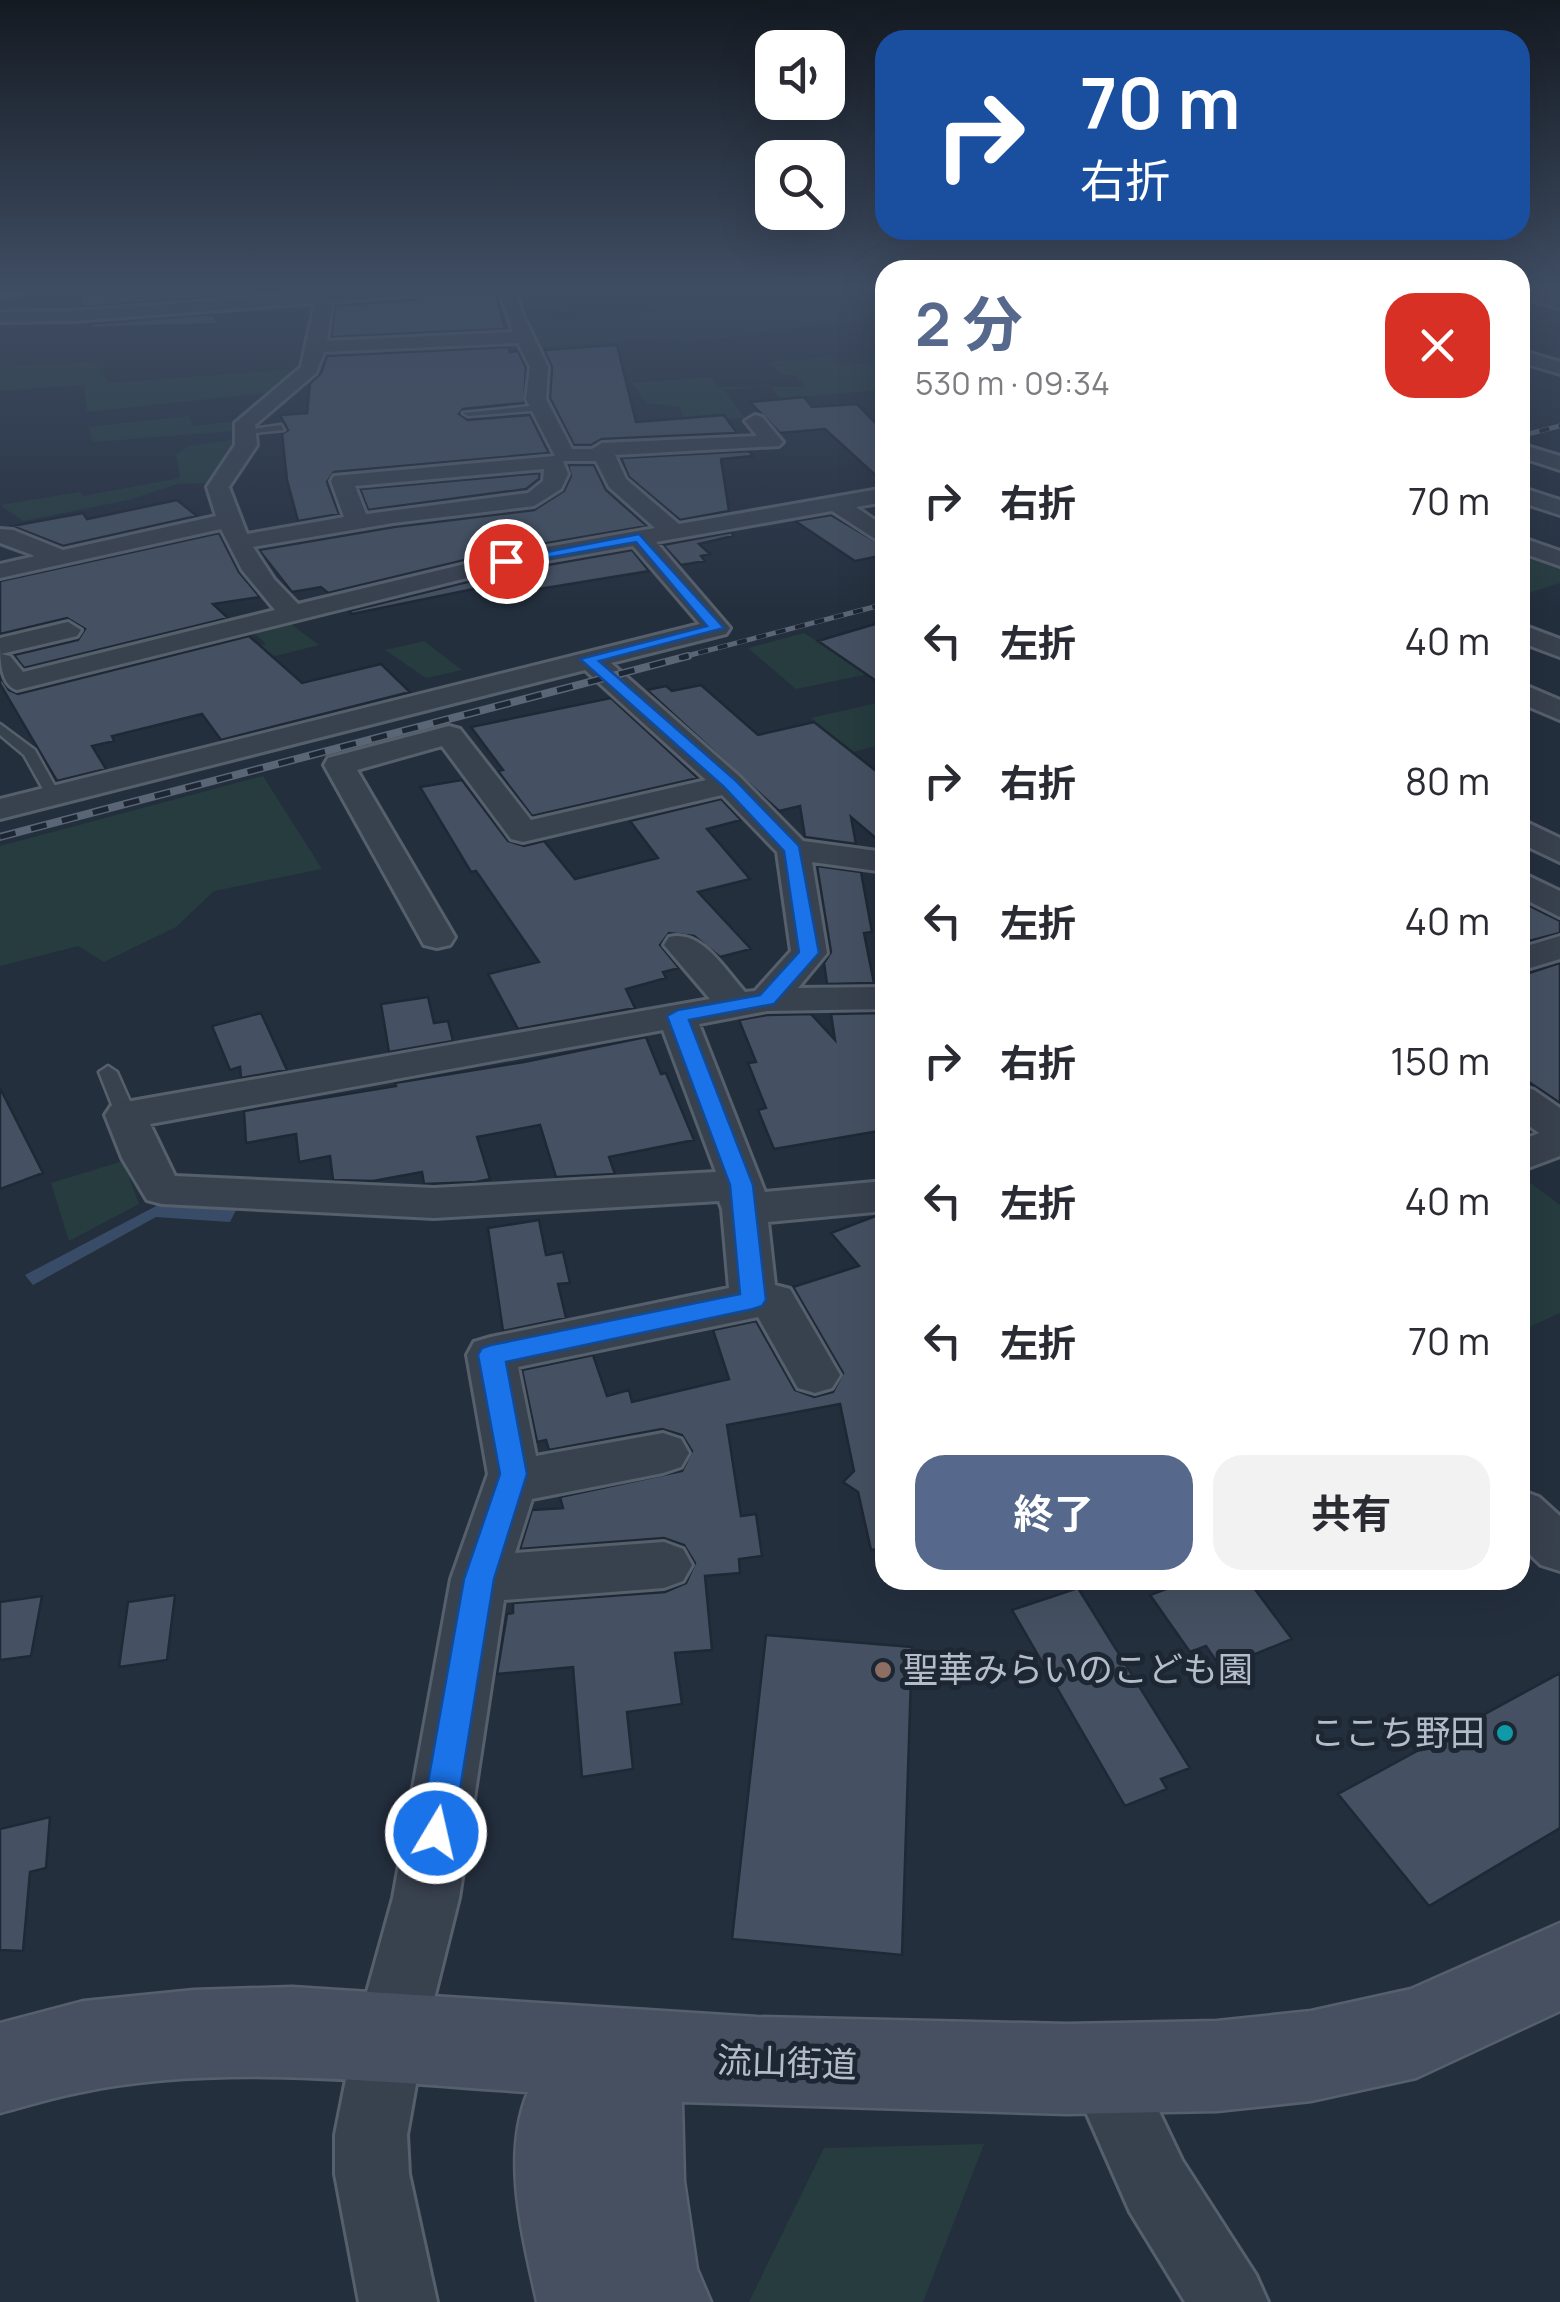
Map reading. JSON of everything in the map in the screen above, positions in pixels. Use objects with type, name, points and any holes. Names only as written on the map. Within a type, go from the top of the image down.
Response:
[{"type":"street","points":[[276,397],[252,414],[243,431],[246,445],[218,487],[232,531],[263,586],[293,612]]},
{"type":"street","points":[[536,397],[566,455],[604,455]]},
{"type":"street","points":[[674,532],[618,482],[602,449],[772,442],[754,421]]},
{"type":"street","points":[[1530,446],[1560,437]]},
{"type":"street","points":[[1530,452],[1560,463]]},
{"type":"street","points":[[0,662],[17,682],[293,612],[430,570],[533,528],[557,474],[554,462],[342,481],[357,522]]},
{"type":"street","points":[[0,571],[60,557],[232,531],[357,522],[533,528],[639,538],[875,497]]},
{"type":"street","points":[[1530,498],[1560,508]]},
{"type":"street","points":[[837,504],[875,532]]},
{"type":"street","points":[[0,536],[60,557]]},
{"type":"street","points":[[0,809],[717,628],[639,538]]},
{"type":"street","points":[[1530,548],[1560,559]]},
{"type":"street","points":[[0,646],[68,630]]},
{"type":"street","points":[[1530,636],[1560,649]]},
{"type":"street","points":[[588,659],[730,784],[793,850],[809,953],[752,1002]]},
{"type":"street","points":[[438,937],[338,764],[449,736],[523,832],[730,784]]},
{"type":"street","points":[[1530,835],[1560,854]]},
{"type":"street","points":[[793,850],[875,861]]},
{"type":"street","points":[[1530,866],[1560,854]]},
{"type":"street","points":[[1530,888],[1560,906]]},
{"type":"street","points":[[682,945],[752,1002]]},
{"type":"street","points":[[1530,957],[1560,947]]},
{"type":"street","points":[[875,998],[752,1002],[126,1115],[143,1158],[162,1190],[434,1203],[741,1193],[772,1208],[875,1197]]},
{"type":"street","points":[[678,1016],[741,1193],[753,1300]]},
{"type":"street","points":[[1530,1106],[1560,1128]]},
{"type":"street","points":[[1530,1154],[1560,1140]]},
{"type":"street","points":[[398,2302],[372,2174],[371,2136],[389,2039],[426,1898],[479,1579],[514,1474],[491,1355],[753,1300],[773,1301],[815,1375]]},
{"type":"street","points":[[511,1482],[663,1453]]},
{"type":"street","points":[[1530,1521],[1560,1548]]},
{"type":"street","points":[[479,1579],[664,1565]]},
{"type":"street","name":"流山街道","points":[[0,2068],[84,2046],[194,2035],[292,2032],[611,2056],[1102,2069],[1217,2066],[1312,2056],[1398,2037],[1433,2025],[1560,1966]]},
{"type":"street","points":[[588,2302],[570,2232],[564,2161],[570,2099],[611,2056],[638,2107],[636,2181],[648,2269],[661,2302]]},
{"type":"street","points":[[1102,2069],[1156,2186],[1228,2302]]},
{"type":"lane","points":[[468,413],[541,408]]},
{"type":"lane","points":[[243,431],[280,428]]},
{"type":"lane","points":[[0,728],[30,753],[53,795]]},
{"type":"lane","points":[[108,1072],[126,1115]]},
{"type":"green space","points":[[85,397],[225,397],[87,412]]},
{"type":"green space","points":[[642,397],[730,397],[745,418],[684,418],[679,407],[646,403]]},
{"type":"green space","points":[[189,416],[193,426],[239,421],[235,431],[93,442],[88,427]]},
{"type":"green space","points":[[237,439],[238,447],[211,483],[178,484],[128,500],[23,521],[0,505],[80,492],[83,496],[180,478],[176,454],[188,446]]},
{"type":"green space","points":[[1530,552],[1560,563],[1560,583],[1530,593]]},
{"type":"green space","points":[[284,619],[319,645],[166,683],[154,672],[266,644],[251,630]]},
{"type":"green space","points":[[804,633],[869,674],[796,689],[748,648]]},
{"type":"green space","points":[[424,641],[462,670],[426,678],[385,650]]},
{"type":"green space","points":[[875,703],[875,746],[853,752],[811,718]]},
{"type":"green space","points":[[263,776],[322,869],[214,891],[176,927],[104,962],[78,946],[0,966],[0,846]]},
{"type":"green space","points":[[123,1161],[139,1204],[69,1241],[51,1183]]},
{"type":"green space","points":[[1530,1182],[1560,1205],[1560,1313],[1530,1326]]},
{"type":"green space","points":[[984,2144],[923,2302],[749,2302],[824,2148]]},
{"type":"water","points":[[160,1204],[236,1210],[230,1222],[156,1217],[33,1285],[25,1275]]},
{"type":"building","points":[[309,397],[524,397],[524,403],[463,409],[459,414],[468,420],[530,415],[549,453],[334,472],[327,482],[339,514],[298,521],[287,480],[282,434],[288,430],[280,415],[307,413]]},
{"type":"building","points":[[630,397],[636,422],[724,415],[737,433],[602,439],[591,445],[574,445],[550,398]]},
{"type":"building","points":[[804,397],[812,407],[857,404],[875,423],[875,475],[825,429],[780,433],[750,402]]},
{"type":"building","points":[[749,451],[753,456],[721,459],[729,511],[680,520],[629,477],[621,458]]},
{"type":"building","points":[[568,465],[594,465],[606,490],[647,526],[506,550],[328,593],[321,587],[292,592],[259,550],[394,527],[534,510],[564,491],[571,476]]},
{"type":"building","points":[[540,473],[539,479],[526,489],[368,510],[360,489]]},
{"type":"building","points":[[177,500],[197,516],[63,546],[12,526],[83,513],[87,519]]},
{"type":"building","points":[[831,515],[875,541],[875,557],[855,561],[795,521]]},
{"type":"building","points":[[732,532],[733,536],[699,544],[710,554],[701,556],[705,561],[681,565],[663,545]]},
{"type":"building","points":[[219,533],[239,572],[260,597],[213,604],[228,618],[24,668],[14,655],[78,640],[85,629],[67,618],[0,634],[0,581]]},
{"type":"building","points":[[632,550],[649,571],[527,591],[518,580],[352,614],[349,611],[508,572]]},
{"type":"building","points":[[875,624],[875,680],[818,641]]},
{"type":"building","points":[[249,636],[302,683],[381,664],[410,692],[221,740],[202,714],[112,736],[114,741],[92,746],[106,769],[57,781],[0,684],[0,676],[9,690],[18,694]]},
{"type":"building","points":[[701,685],[758,735],[814,722],[875,770],[875,837],[851,817],[856,844],[805,837],[800,806],[779,811],[647,690],[666,686],[672,691]]},
{"type":"building","points":[[611,698],[698,778],[532,816],[471,727]]},
{"type":"building","points":[[462,780],[508,841],[524,846],[544,841],[575,879],[658,858],[630,821],[721,799],[741,820],[707,829],[750,879],[698,892],[751,949],[720,957],[694,936],[669,933],[660,945],[679,968],[663,972],[666,978],[626,989],[635,1008],[518,1029],[488,974],[539,962],[476,871],[471,872],[420,787]]},
{"type":"building","points":[[817,866],[861,872],[872,932],[864,933],[874,983],[827,984],[824,963],[831,952]]},
{"type":"building","points":[[1530,906],[1560,921],[1560,933],[1530,941]]},
{"type":"building","points":[[1560,963],[1560,1103],[1530,1083],[1530,973]]},
{"type":"building","points":[[428,997],[434,1023],[448,1021],[453,1041],[389,1052],[381,1004]]},
{"type":"building","points":[[261,1013],[287,1070],[241,1078],[240,1067],[230,1070],[212,1026]]},
{"type":"building","points":[[875,1013],[875,1132],[774,1149],[758,1110],[766,1108],[748,1063],[756,1062],[739,1020],[811,1014],[835,1040],[831,1014]]},
{"type":"building","points":[[646,1037],[694,1140],[609,1157],[615,1174],[556,1177],[540,1125],[477,1137],[490,1179],[476,1182],[424,1184],[422,1172],[373,1181],[333,1180],[330,1156],[299,1162],[296,1134],[246,1143],[244,1111]]},
{"type":"building","points":[[0,1088],[43,1173],[0,1189]]},
{"type":"building","points":[[875,1216],[875,1549],[871,1550],[858,1492],[843,1482],[854,1471],[840,1404],[727,1425],[741,1516],[756,1514],[762,1556],[739,1559],[740,1573],[705,1576],[712,1650],[675,1653],[682,1704],[627,1712],[633,1769],[582,1777],[573,1667],[497,1674],[507,1614],[513,1613],[513,1603],[665,1592],[686,1583],[695,1563],[684,1545],[664,1538],[520,1549],[532,1510],[563,1508],[560,1497],[682,1471],[692,1451],[682,1435],[662,1429],[549,1450],[546,1440],[537,1442],[522,1370],[593,1355],[607,1396],[629,1390],[632,1402],[729,1379],[713,1330],[756,1321],[795,1390],[814,1397],[833,1392],[843,1373],[793,1287],[859,1266],[831,1233]]},
{"type":"building","points":[[539,1220],[546,1255],[563,1252],[570,1283],[558,1284],[566,1318],[503,1331],[488,1228]]},
{"type":"building","points":[[1079,1590],[1190,1768],[1161,1779],[1167,1789],[1125,1806],[1012,1610]]},
{"type":"building","points":[[1163,1590],[1255,1590],[1292,1639],[1221,1668],[1206,1646],[1190,1652],[1150,1595]]},
{"type":"building","points":[[175,1595],[167,1660],[119,1667],[128,1602]]},
{"type":"building","points":[[42,1596],[31,1656],[0,1660],[0,1602]]},
{"type":"building","points":[[766,1635],[912,1647],[902,1955],[732,1939]]},
{"type":"building","name":"ここち野田","points":[[1560,1673],[1560,1828],[1429,1906],[1338,1794]]},
{"type":"building","points":[[50,1817],[46,1868],[30,1872],[23,1951],[0,1950],[0,1829]]},
{"type":"railway","points":[[1530,434],[1560,426]]},
{"type":"railway","points":[[679,658],[875,607]]},
{"type":"railway","points":[[0,837],[688,656]]},
{"type":"place","name":"聖華みらいのこども園","points":[[883,1670]]},
{"type":"place","name":"ここち野田","points":[[1505,1733]]},
{"type":"route","points":[[436,1833],[479,1579],[514,1474],[491,1355],[753,1300],[740,1202],[742,1185],[678,1016],[767,1000],[809,953],[793,850],[730,784],[588,659],[717,628],[639,538],[506,561]]}]
